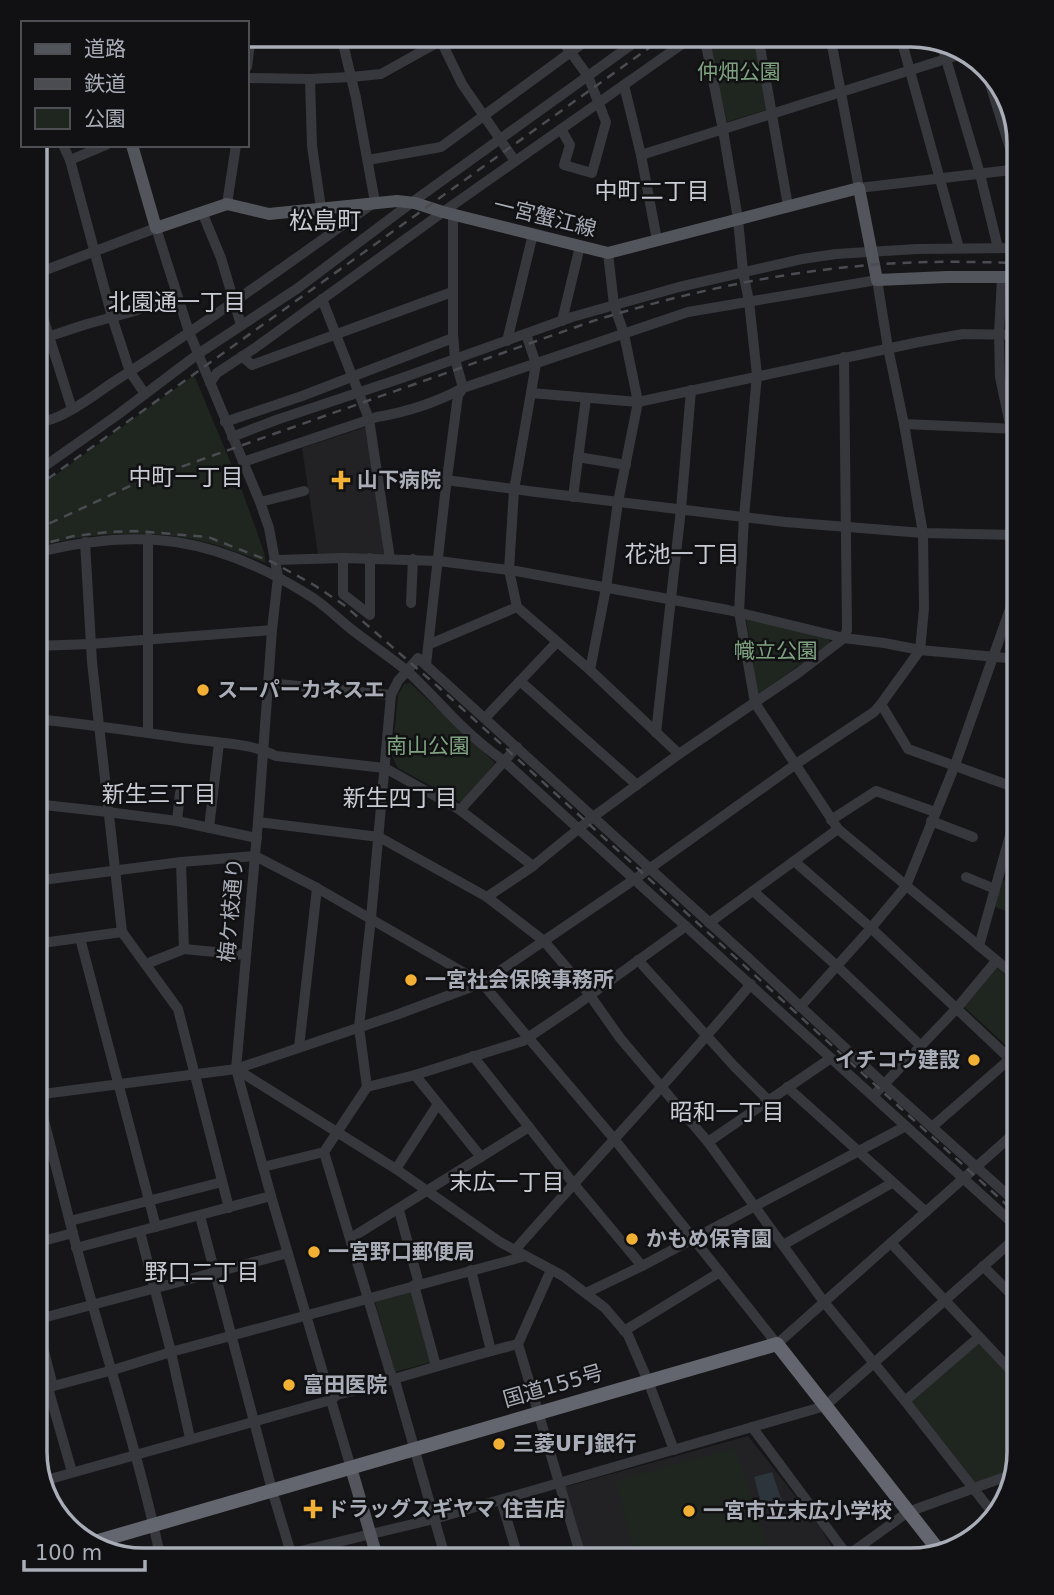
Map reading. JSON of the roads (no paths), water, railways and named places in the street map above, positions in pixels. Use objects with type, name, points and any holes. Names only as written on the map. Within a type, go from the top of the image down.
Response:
[{"type":"highway","name":"国道155号","points":[[104,1539],[776,1343]]},
{"type":"highway","points":[[776,1343],[934,1544]]},
{"type":"main road","points":[[133,147],[156,228],[227,204]]},
{"type":"main road","name":"一宮蟹江線","points":[[227,204],[269,214],[397,201],[608,253],[859,188]]},
{"type":"main road","points":[[859,188],[877,280],[1007,277]]},
{"type":"main road","points":[[351,1468],[374,1548]]},
{"type":"street","points":[[47,420],[58,418],[130,372],[375,202],[344,47]]},
{"type":"street","points":[[248,78],[310,79],[381,74],[430,47]]},
{"type":"street","points":[[444,47],[462,84],[515,161]]},
{"type":"street","points":[[561,129],[570,145],[564,165],[592,173],[606,122],[588,76],[567,47]]},
{"type":"street","points":[[368,160],[441,147],[578,47]]},
{"type":"street","points":[[47,463],[198,354],[298,288],[628,47]]},
{"type":"street","points":[[209,383],[217,373],[448,213],[515,161],[678,47]]},
{"type":"street","points":[[706,47],[738,219],[757,375],[744,517],[739,612],[755,703],[835,825],[1007,970]]},
{"type":"street","points":[[760,47],[788,206]]},
{"type":"street","points":[[833,47],[859,188],[1007,173]]},
{"type":"street","points":[[903,47],[959,248]]},
{"type":"street","points":[[944,54],[980,174],[998,248]]},
{"type":"street","points":[[641,155],[952,57]]},
{"type":"street","points":[[310,79],[312,146],[321,208]]},
{"type":"street","points":[[624,85],[657,240]]},
{"type":"street","points":[[993,94],[1006,135]]},
{"type":"street","points":[[64,147],[70,160],[93,251],[130,372],[145,394]]},
{"type":"street","points":[[70,160],[101,147]]},
{"type":"street","points":[[227,204],[236,147]]},
{"type":"street","points":[[202,212],[221,258],[241,325]]},
{"type":"street","points":[[448,213],[453,338],[455,359],[463,388]]},
{"type":"street","points":[[47,269],[156,228]]},
{"type":"street","name":"梅ケ枝通り","points":[[156,228],[189,332],[260,502],[276,560],[278,577],[236,1069],[351,1468]]},
{"type":"street","points":[[507,341],[533,234]]},
{"type":"street","points":[[562,321],[580,246]]},
{"type":"street","points":[[232,437],[562,321],[679,287],[802,259],[836,254],[1007,248]]},
{"type":"street","points":[[590,670],[638,402],[624,334],[614,305],[608,253]]},
{"type":"street","points":[[1002,277],[1000,377],[1007,401]]},
{"type":"street","points":[[47,1091],[117,1085],[236,1069],[482,983],[873,712],[920,650],[924,610],[923,533],[877,280],[688,312],[463,388],[449,396],[369,419],[243,462]]},
{"type":"street","points":[[242,356],[252,365],[452,292]]},
{"type":"street","points":[[48,337],[135,311],[176,295]]},
{"type":"street","points":[[322,299],[369,419],[390,559]]},
{"type":"street","points":[[47,334],[72,409]]},
{"type":"street","points":[[526,334],[536,364],[514,489],[509,570],[517,607],[590,670],[679,754]]},
{"type":"street","points":[[531,393],[638,402],[963,334],[1007,335]]},
{"type":"street","points":[[225,422],[302,396],[453,338]]},
{"type":"street","points":[[487,897],[533,866],[593,817],[679,754],[692,748],[844,638],[847,630],[844,357]]},
{"type":"street","points":[[426,665],[446,480],[458,395],[463,388]]},
{"type":"street","points":[[656,733],[681,509],[691,390]]},
{"type":"street","points":[[573,496],[586,398]]},
{"type":"street","points":[[904,424],[1007,428]]},
{"type":"street","points":[[578,457],[626,465]]},
{"type":"street","points":[[446,480],[744,517],[923,533],[1007,536]]},
{"type":"street","points":[[260,502],[304,491]]},
{"type":"street","points":[[148,538],[148,733]]},
{"type":"street","points":[[47,550],[108,539],[148,538],[205,547],[223,552],[278,577],[312,597],[406,671],[481,744],[580,829],[1007,1218]]},
{"type":"street","points":[[85,542],[91,644],[122,932],[178,1009],[229,1208]]},
{"type":"street","points":[[343,558],[343,594],[370,615],[370,558]]},
{"type":"street","points":[[411,603],[413,559]]},
{"type":"street","points":[[276,560],[413,559],[509,570],[739,612],[844,638],[920,650],[1007,658]]},
{"type":"street","points":[[430,643],[517,607]]},
{"type":"street","points":[[800,1007],[906,886],[1007,627]]},
{"type":"street","points":[[47,646],[272,630]]},
{"type":"street","points":[[485,718],[557,642]]},
{"type":"street","points":[[263,1167],[324,1152],[367,1087],[359,1027],[372,918],[391,695],[398,681],[418,658],[1007,1194]]},
{"type":"street","points":[[520,681],[638,785]]},
{"type":"street","points":[[268,684],[391,695]]},
{"type":"street","points":[[881,704],[908,749],[1007,784]]},
{"type":"street","points":[[47,720],[100,725],[264,750],[276,756],[385,768],[460,810],[533,866]]},
{"type":"street","points":[[209,828],[219,743]]},
{"type":"street","points":[[460,810],[517,747]]},
{"type":"street","points":[[709,923],[794,861],[876,791],[973,837]]},
{"type":"street","points":[[177,821],[180,793]]},
{"type":"street","points":[[47,805],[177,821],[257,838]]},
{"type":"street","points":[[258,822],[379,837],[487,897],[544,941],[589,994],[620,1038],[708,1142],[824,1302],[989,1508]]},
{"type":"street","points":[[979,946],[1007,846]]},
{"type":"street","points":[[47,880],[181,862],[255,856],[372,918],[482,983],[615,1140],[776,1343],[1007,1140]]},
{"type":"street","points":[[794,861],[871,928],[1007,1056]]},
{"type":"street","points":[[181,862],[184,949]]},
{"type":"street","points":[[965,877],[995,889]]},
{"type":"street","points":[[299,1047],[317,888]]},
{"type":"street","points":[[752,891],[837,966],[921,1046]]},
{"type":"street","points":[[367,1087],[415,1075],[529,1038],[685,926]]},
{"type":"street","points":[[47,942],[122,932]]},
{"type":"street","points":[[80,938],[156,1227]]},
{"type":"street","points":[[146,964],[184,949],[246,955]]},
{"type":"street","points":[[638,960],[768,1100]]},
{"type":"street","points":[[873,1096],[957,1008],[996,961]]},
{"type":"street","points":[[515,1250],[662,1088],[751,984]]},
{"type":"street","points":[[473,1056],[573,1184],[642,1266]]},
{"type":"street","points":[[708,1142],[831,1058]]},
{"type":"street","points":[[932,1127],[1007,1062]]},
{"type":"street","points":[[236,1069],[396,1169],[500,1242],[551,1270],[606,1308],[628,1335],[674,1450]]},
{"type":"street","points":[[415,1075],[481,1157]]},
{"type":"street","points":[[787,1087],[926,1212]]},
{"type":"street","points":[[396,1169],[439,1104]]},
{"type":"street","points":[[586,1293],[906,1126]]},
{"type":"street","points":[[351,1238],[529,1127]]},
{"type":"street","points":[[47,1146],[113,1370],[158,1548]]},
{"type":"street","points":[[324,1152],[442,1548]]},
{"type":"street","points":[[70,1221],[222,1182]]},
{"type":"street","points":[[783,1245],[892,1183]]},
{"type":"street","points":[[76,1248],[271,1196]]},
{"type":"street","points":[[399,1210],[436,1366]]},
{"type":"street","points":[[200,1216],[272,1490],[290,1548]]},
{"type":"street","points":[[140,1232],[190,1438]]},
{"type":"street","points":[[47,1240],[73,1233]]},
{"type":"street","points":[[891,1243],[1007,1367]]},
{"type":"street","points":[[324,1548],[825,1406],[1007,1245]]},
{"type":"street","points":[[47,1316],[288,1253]]},
{"type":"street","points":[[47,1388],[416,1284],[526,1256]]},
{"type":"street","points":[[983,1266],[1007,1290]]},
{"type":"street","points":[[471,1270],[491,1351]]},
{"type":"street","points":[[551,1270],[518,1344],[579,1548]]},
{"type":"street","points":[[624,1331],[720,1272]]},
{"type":"street","points":[[905,1401],[979,1337]]},
{"type":"street","points":[[51,1478],[255,1422],[331,1400],[337,1395],[518,1344]]},
{"type":"street","points":[[47,1373],[72,1472]]},
{"type":"street","points":[[752,1427],[842,1548]]},
{"type":"street","points":[[862,1548],[908,1513],[1003,1478]]},
{"type":"street","points":[[501,1500],[515,1548]]},
{"type":"railway","points":[[47,479],[650,47]]},
{"type":"railway","points":[[47,524],[141,481],[593,321],[631,310],[707,290],[823,270],[917,262],[1007,263]]},
{"type":"railway","points":[[47,543],[74,536],[136,531],[208,537],[272,562],[344,605],[444,692],[1007,1205]]},
{"type":"place","name":"山下病院","points":[[341,480]]},
{"type":"place","name":"スーパーカネスエ","points":[[203,690]]},
{"type":"place","name":"一宮社会保険事務所","points":[[411,980]]},
{"type":"place","name":"イチコウ建設","points":[[974,1060]]},
{"type":"place","name":"かもめ保育園","points":[[632,1239]]},
{"type":"place","name":"一宮野口郵便局","points":[[314,1252]]},
{"type":"place","name":"富田医院","points":[[289,1385]]},
{"type":"place","name":"三菱UFJ銀行","points":[[499,1444]]},
{"type":"place","name":"ドラッグスギヤマ 住吉店","points":[[313,1509]]},
{"type":"place","name":"一宮市立末広小学校","points":[[689,1511]]},
{"type":"district","name":"中町二丁目","points":[[652,191]]},
{"type":"district","name":"松島町","points":[[325,221]]},
{"type":"district","name":"北園通一丁目","points":[[177,302]]},
{"type":"district","name":"中町一丁目","points":[[186,477]]},
{"type":"district","name":"花池一丁目","points":[[682,554]]},
{"type":"district","name":"新生三丁目","points":[[159,794]]},
{"type":"district","name":"新生四丁目","points":[[400,798]]},
{"type":"district","name":"昭和一丁目","points":[[727,1112]]},
{"type":"district","name":"末広一丁目","points":[[507,1182]]},
{"type":"district","name":"野口二丁目","points":[[202,1272]]},
{"type":"park label","name":"仲畑公園","points":[[739,72]]},
{"type":"park label","name":"幟立公園","points":[[776,651]]},
{"type":"park label","name":"南山公園","points":[[428,746]]}]
